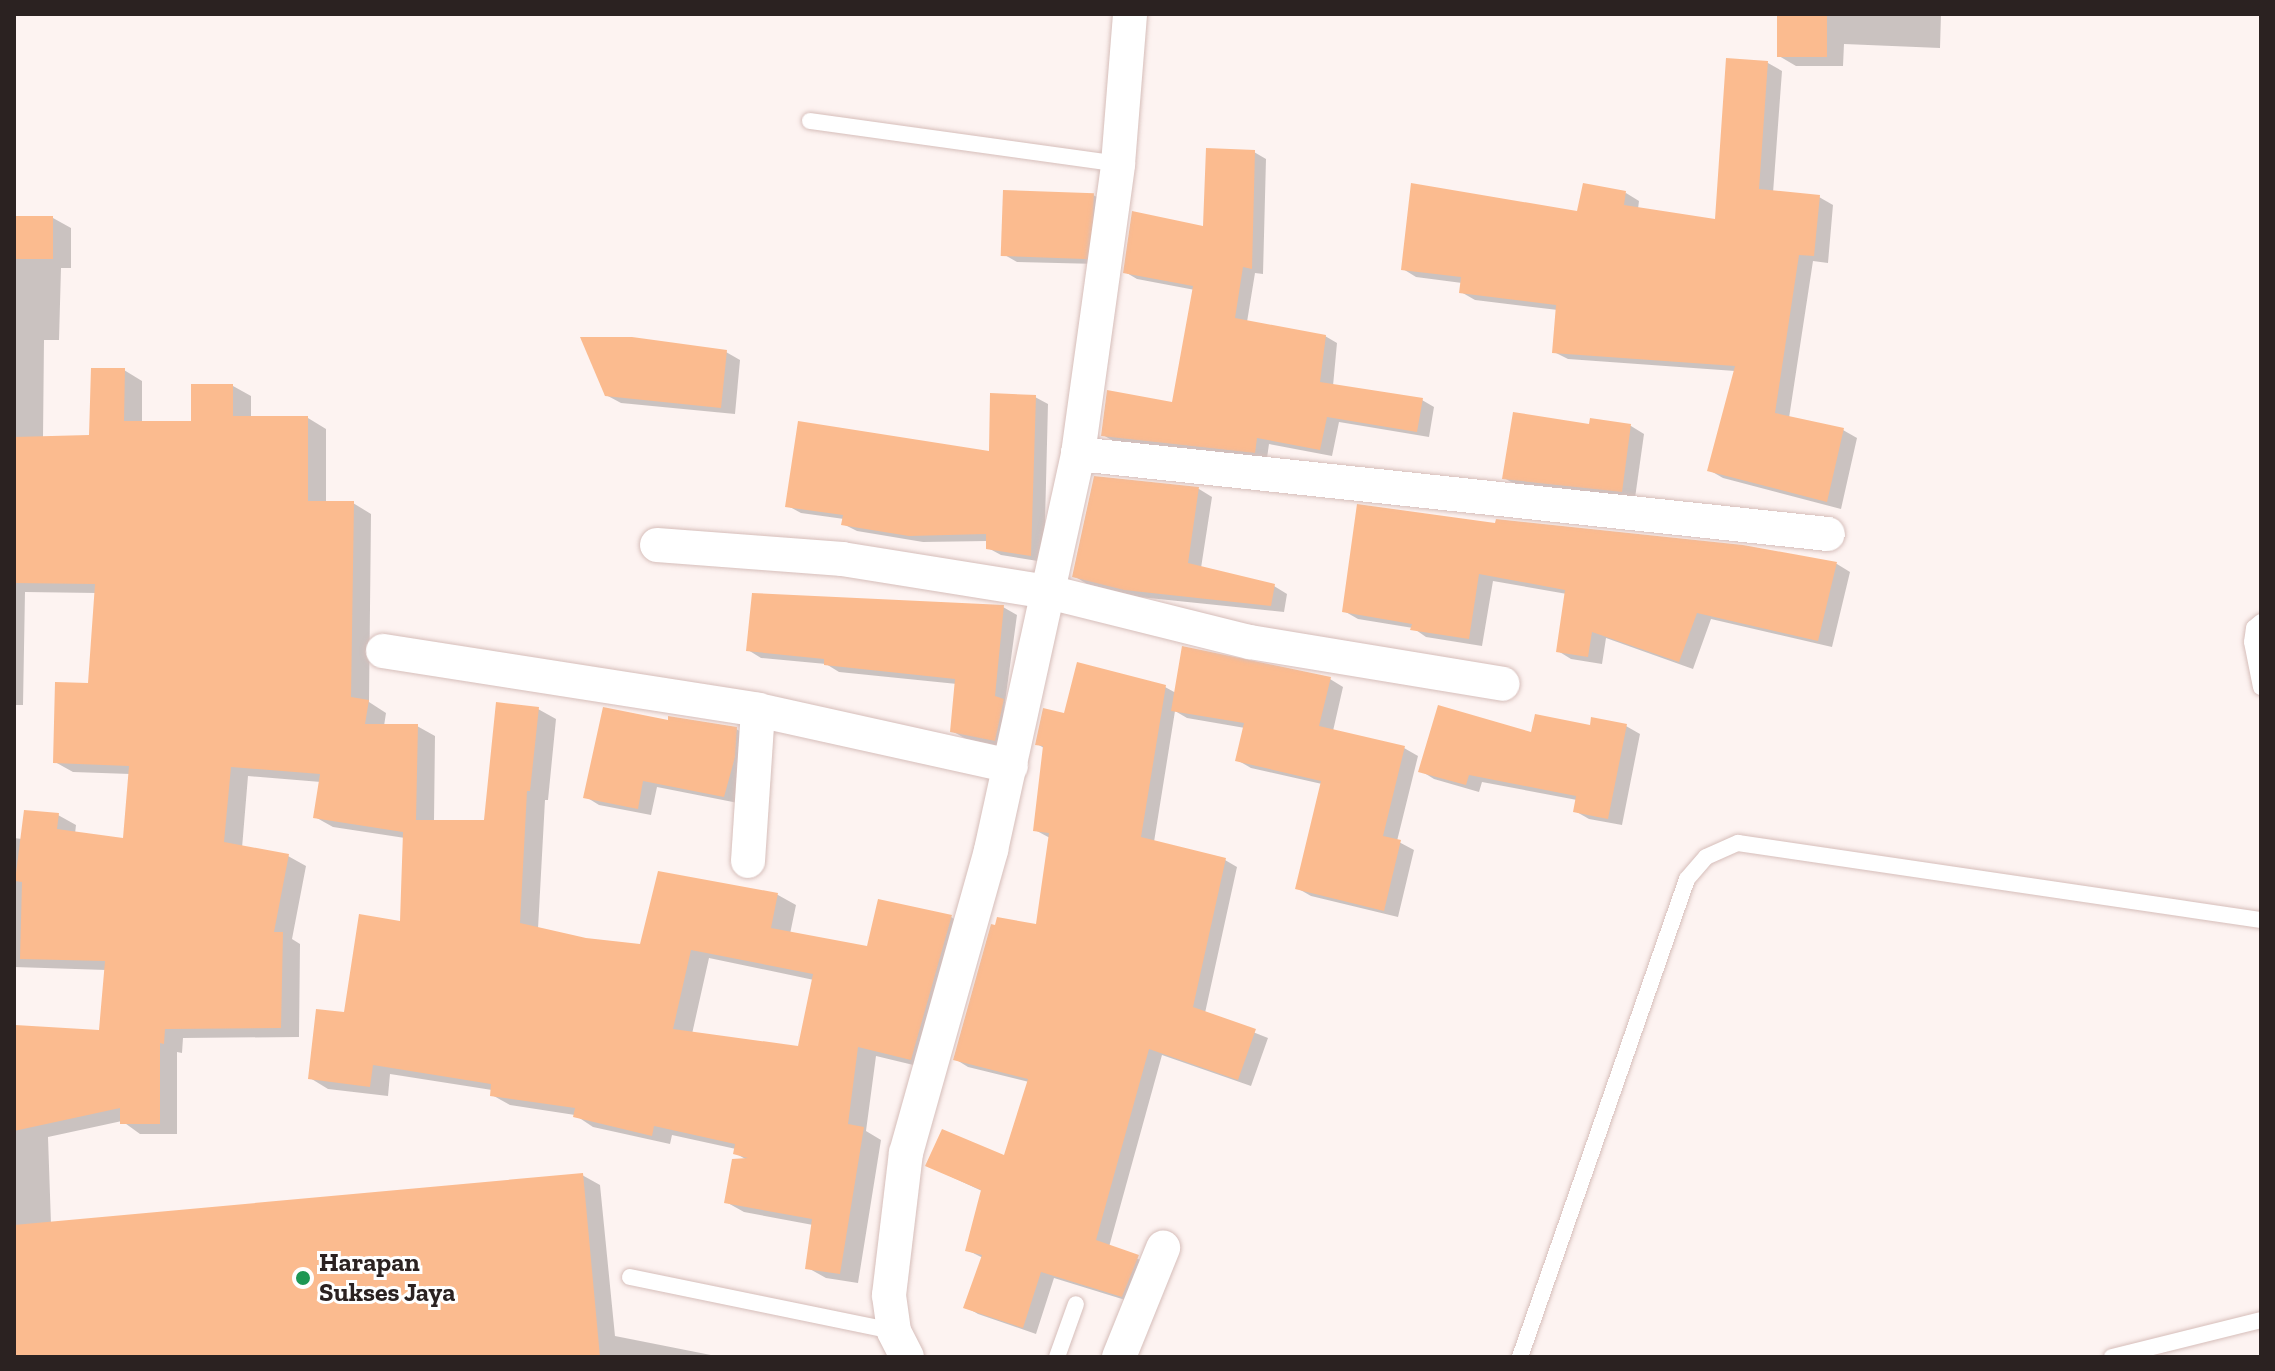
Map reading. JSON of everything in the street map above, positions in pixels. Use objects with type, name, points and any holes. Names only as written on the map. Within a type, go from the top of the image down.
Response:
[{"type":"street","points":[[901,1344],[889,1295],[895,1219],[906,1153],[1011,766],[1078,454],[1118,164],[1130,14]]},
{"type":"street","points":[[1078,454],[1828,534]]},
{"type":"street","points":[[657,545],[842,559],[1049,592],[1250,642],[1503,684]]},
{"type":"street","points":[[383,651],[758,710],[1011,766]]},
{"type":"street","points":[[748,861],[758,710]]},
{"type":"street","points":[[1119,1357],[1163,1248]]},
{"type":"lane","points":[[810,121],[1118,164]]},
{"type":"lane","points":[[2261,622],[2254,628],[2252,642],[2261,687]]},
{"type":"lane","points":[[1520,1357],[1687,879],[1706,857],[1738,843],[2261,920]]},
{"type":"lane","points":[[630,1277],[901,1344]]},
{"type":"lane","points":[[1057,1357],[1076,1304]]},
{"type":"lane","points":[[2112,1357],[2261,1320]]},
{"type":"building","points":[[1777,14],[1827,14],[1827,57],[1777,57]]},
{"type":"building","points":[[1726,58],[1768,61],[1759,189],[1820,195],[1814,256],[1799,255],[1775,413],[1844,428],[1827,502],[1707,471],[1735,366],[1552,353],[1556,305],[1459,293],[1461,277],[1401,270],[1411,183],[1577,211],[1583,183],[1626,191],[1624,205],[1715,219]]},
{"type":"building","points":[[1206,148],[1255,150],[1252,269],[1243,267],[1235,318],[1326,335],[1320,382],[1423,398],[1417,432],[1327,417],[1320,450],[1257,438],[1255,453],[1101,436],[1107,390],[1172,402],[1193,286],[1123,273],[1132,211],[1203,226]]},
{"type":"building","points":[[1003,190],[1094,193],[1092,259],[1001,256]]},
{"type":"building","points":[[14,216],[53,216],[53,259],[14,259]]},
{"type":"building","points":[[580,337],[632,337],[727,350],[721,408],[605,396]]},
{"type":"building","points":[[91,368],[125,368],[124,421],[191,421],[191,384],[233,384],[233,416],[308,416],[308,501],[354,501],[351,697],[369,700],[365,724],[418,724],[416,820],[484,820],[496,702],[539,707],[530,791],[527,791],[520,923],[586,938],[640,944],[658,871],[778,893],[771,928],[867,946],[878,899],[952,915],[911,1060],[858,1047],[848,1124],[864,1127],[840,1274],[805,1269],[812,1219],[724,1203],[732,1159],[748,1158],[733,1154],[735,1144],[654,1126],[652,1136],[573,1117],[575,1108],[490,1096],[491,1084],[373,1065],[370,1087],[308,1079],[316,1009],[344,1012],[359,914],[400,921],[403,832],[313,818],[320,774],[231,767],[224,842],[289,854],[274,932],[283,932],[281,1028],[165,1029],[164,1044],[160,1043],[160,1124],[120,1124],[120,1108],[14,1131],[15,1025],[99,1030],[105,961],[20,959],[22,882],[15,881],[24,810],[59,813],[57,829],[123,838],[129,766],[53,763],[55,682],[88,683],[95,584],[14,583],[14,437],[89,435]],"holes":[[[691,950],[813,974],[798,1046],[673,1029]]]},
{"type":"building","points":[[990,393],[1036,395],[1031,556],[986,549],[986,534],[909,536],[841,525],[843,515],[785,507],[798,421],[989,451]]},
{"type":"building","points":[[1513,412],[1589,424],[1590,418],[1631,424],[1622,492],[1502,479]]},
{"type":"building","points":[[1094,476],[1199,487],[1188,563],[1275,584],[1271,606],[1124,590],[1072,577]]},
{"type":"building","points":[[1357,504],[1495,523],[1496,519],[1743,545],[1837,562],[1818,641],[1697,613],[1679,662],[1592,632],[1588,657],[1556,652],[1565,590],[1479,574],[1469,639],[1410,630],[1412,624],[1342,612]]},
{"type":"building","points":[[752,593],[1004,605],[995,696],[1004,699],[995,741],[950,732],[955,679],[824,665],[824,659],[746,651]]},
{"type":"building","points":[[1182,646],[1331,677],[1319,726],[1405,746],[1383,836],[1401,840],[1384,911],[1295,889],[1321,781],[1235,761],[1244,723],[1171,711]]},
{"type":"building","points":[[1077,662],[1166,685],[1141,837],[1226,858],[1193,1007],[1256,1029],[1238,1080],[1149,1049],[1096,1240],[1139,1255],[1122,1297],[1041,1272],[1023,1328],[963,1308],[982,1255],[965,1251],[981,1190],[925,1166],[942,1129],[1004,1155],[1028,1079],[953,1060],[991,924],[995,925],[997,917],[1036,924],[1049,833],[1033,831],[1043,746],[1035,745],[1043,708],[1064,713]]},
{"type":"building","points":[[1438,705],[1531,732],[1535,714],[1590,725],[1591,717],[1627,724],[1608,819],[1573,812],[1576,796],[1469,775],[1466,785],[1418,772]]},
{"type":"building","points":[[603,707],[668,720],[668,716],[737,727],[735,757],[724,797],[643,781],[638,809],[583,798]]},
{"type":"building","name":"Harapan Sukses Jaya","points":[[583,1173],[600,1357],[14,1357],[14,1225]]},
{"type":"place","name":"Harapan Sukses Jaya","points":[[303,1278]]}]
